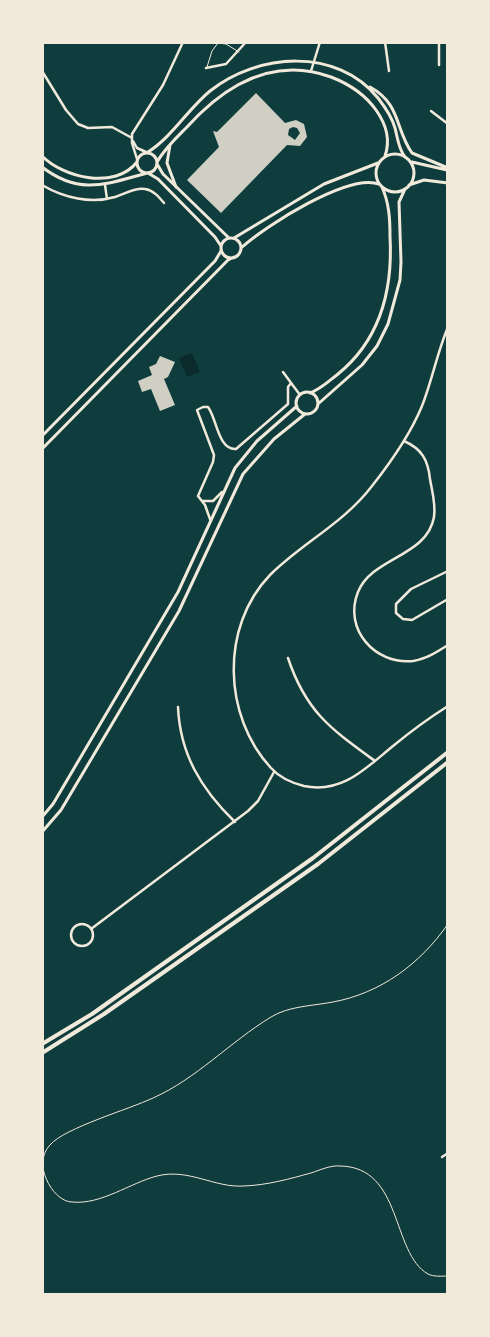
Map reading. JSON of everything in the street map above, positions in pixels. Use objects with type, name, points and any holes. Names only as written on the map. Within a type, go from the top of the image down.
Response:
[{"type":"main road","points":[[42,156],[62,170],[88,178],[120,173],[157,146],[210,92],[235,76],[275,63],[298,60],[313,62],[344,73],[376,90],[394,110],[412,153],[448,169]]},
{"type":"main road","points":[[42,167],[71,183],[87,186],[105,185],[153,171],[157,163],[170,145],[208,105],[239,83],[277,71],[298,69],[310,70],[353,87],[372,104],[386,130],[388,146],[385,156],[378,163],[324,184],[234,238],[228,238],[176,187],[163,174],[157,163],[154,155],[147,152]]},
{"type":"main road","points":[[362,82],[379,99],[388,113],[395,128],[399,148],[405,156],[409,160],[427,167],[448,169]]},
{"type":"main road","points":[[170,145],[168,168],[176,187]]},
{"type":"main road","points":[[385,156],[396,154],[405,156]]},
{"type":"main road","points":[[409,160],[414,173],[409,186]]},
{"type":"main road","points":[[42,436],[215,262],[221,251],[221,246],[216,236],[158,179],[140,170],[137,161]]},
{"type":"main road","points":[[42,817],[53,804],[170,606],[222,492],[235,468],[249,450],[297,406],[300,395],[321,387],[355,358],[369,341],[383,308],[392,262],[389,205],[376,176],[378,163]]},
{"type":"main road","points":[[42,450],[228,260],[238,255],[241,248],[272,225],[328,193],[361,182],[381,186],[392,192],[405,189],[424,180],[448,182]]},
{"type":"main road","points":[[42,832],[61,810],[178,611],[242,474],[274,439],[306,414],[315,411],[318,404],[366,360],[388,324],[400,280],[399,202],[405,189]]},
{"type":"main road","points":[[221,246],[228,238]]},
{"type":"main road","points":[[234,238],[238,240],[241,248]]},
{"type":"main road","points":[[221,251],[227,257],[234,258]]},
{"type":"main road","points":[[310,392],[316,396],[318,404]]},
{"type":"main road","points":[[297,406],[299,410],[306,414]]},
{"type":"main road","points":[[42,1044],[92,1014],[313,858],[448,752]]},
{"type":"main road","points":[[42,1053],[104,1014],[318,864],[448,762]]},
{"type":"street","points":[[137,161],[133,150],[132,138],[134,130],[169,74],[183,42]]},
{"type":"street","points":[[206,68],[226,64],[239,52],[246,42]]},
{"type":"street","points":[[310,70],[320,42]]},
{"type":"street","points":[[385,42],[389,71]]},
{"type":"street","points":[[439,42],[439,65]]},
{"type":"street","points":[[42,71],[66,110],[78,124],[88,128],[114,127],[132,138],[135,145],[147,152]]},
{"type":"street","points":[[431,111],[448,124]]},
{"type":"street","points":[[42,185],[61,194],[79,199],[107,199],[144,188],[152,191],[164,203]]},
{"type":"street","points":[[105,185],[107,199]]},
{"type":"street","points":[[448,327],[423,404],[404,441],[372,487],[338,523],[277,569],[261,586],[248,609],[235,653],[234,689],[244,724],[258,750],[274,771],[297,784],[320,788],[342,784],[359,774],[448,706]]},
{"type":"street","points":[[282,372],[300,395]]},
{"type":"street","points":[[210,520],[198,492],[214,458],[198,410],[202,407],[208,407],[224,443],[230,448],[236,449],[288,404],[288,387],[291,383]]},
{"type":"street","points":[[404,441],[419,450],[427,462],[434,506],[432,524],[418,544],[366,578],[357,594],[354,612],[358,630],[368,646],[391,659],[401,661],[424,658],[448,645]]},
{"type":"street","points":[[202,501],[210,502],[222,492]]},
{"type":"street","points":[[448,571],[411,589],[396,604],[396,613],[403,619],[412,620],[448,599]]},
{"type":"street","points":[[288,658],[300,687],[322,721],[376,761]]},
{"type":"street","points":[[178,707],[180,730],[193,770],[205,790],[234,822]]},
{"type":"street","points":[[91,929],[234,822],[258,800],[274,771]]},
{"type":"street","points":[[86,924],[91,929],[93,935],[89,943],[78,945],[73,940],[73,930],[78,925],[86,924]]},
{"type":"street","points":[[442,1157],[448,1153]]},
{"type":"lane","points":[[206,68],[212,51],[218,43],[226,44],[239,52]]},
{"type":"lane","points":[[448,924],[429,949],[414,963],[371,991],[346,1000],[303,1006],[273,1016],[179,1084],[155,1098],[65,1134],[50,1144],[44,1155],[43,1174],[53,1191],[70,1203],[88,1202],[158,1176],[191,1175],[240,1187],[268,1185],[338,1165],[354,1167],[366,1173],[386,1194],[410,1252],[420,1267],[427,1274],[436,1277],[448,1276]]},
{"type":"water","points":[[192,353],[200,372],[187,377],[179,358]]},
{"type":"building","points":[[256,93],[285,123],[296,120],[304,124],[307,137],[300,146],[287,145],[221,213],[187,180],[219,147],[213,131],[217,132]],"holes":[[[297,128],[300,133],[295,140],[288,135],[289,129]]]},
{"type":"building","points":[[160,356],[175,362],[168,377],[164,379],[175,405],[160,411],[151,389],[142,392],[138,381],[152,375],[149,367],[156,364]]}]
